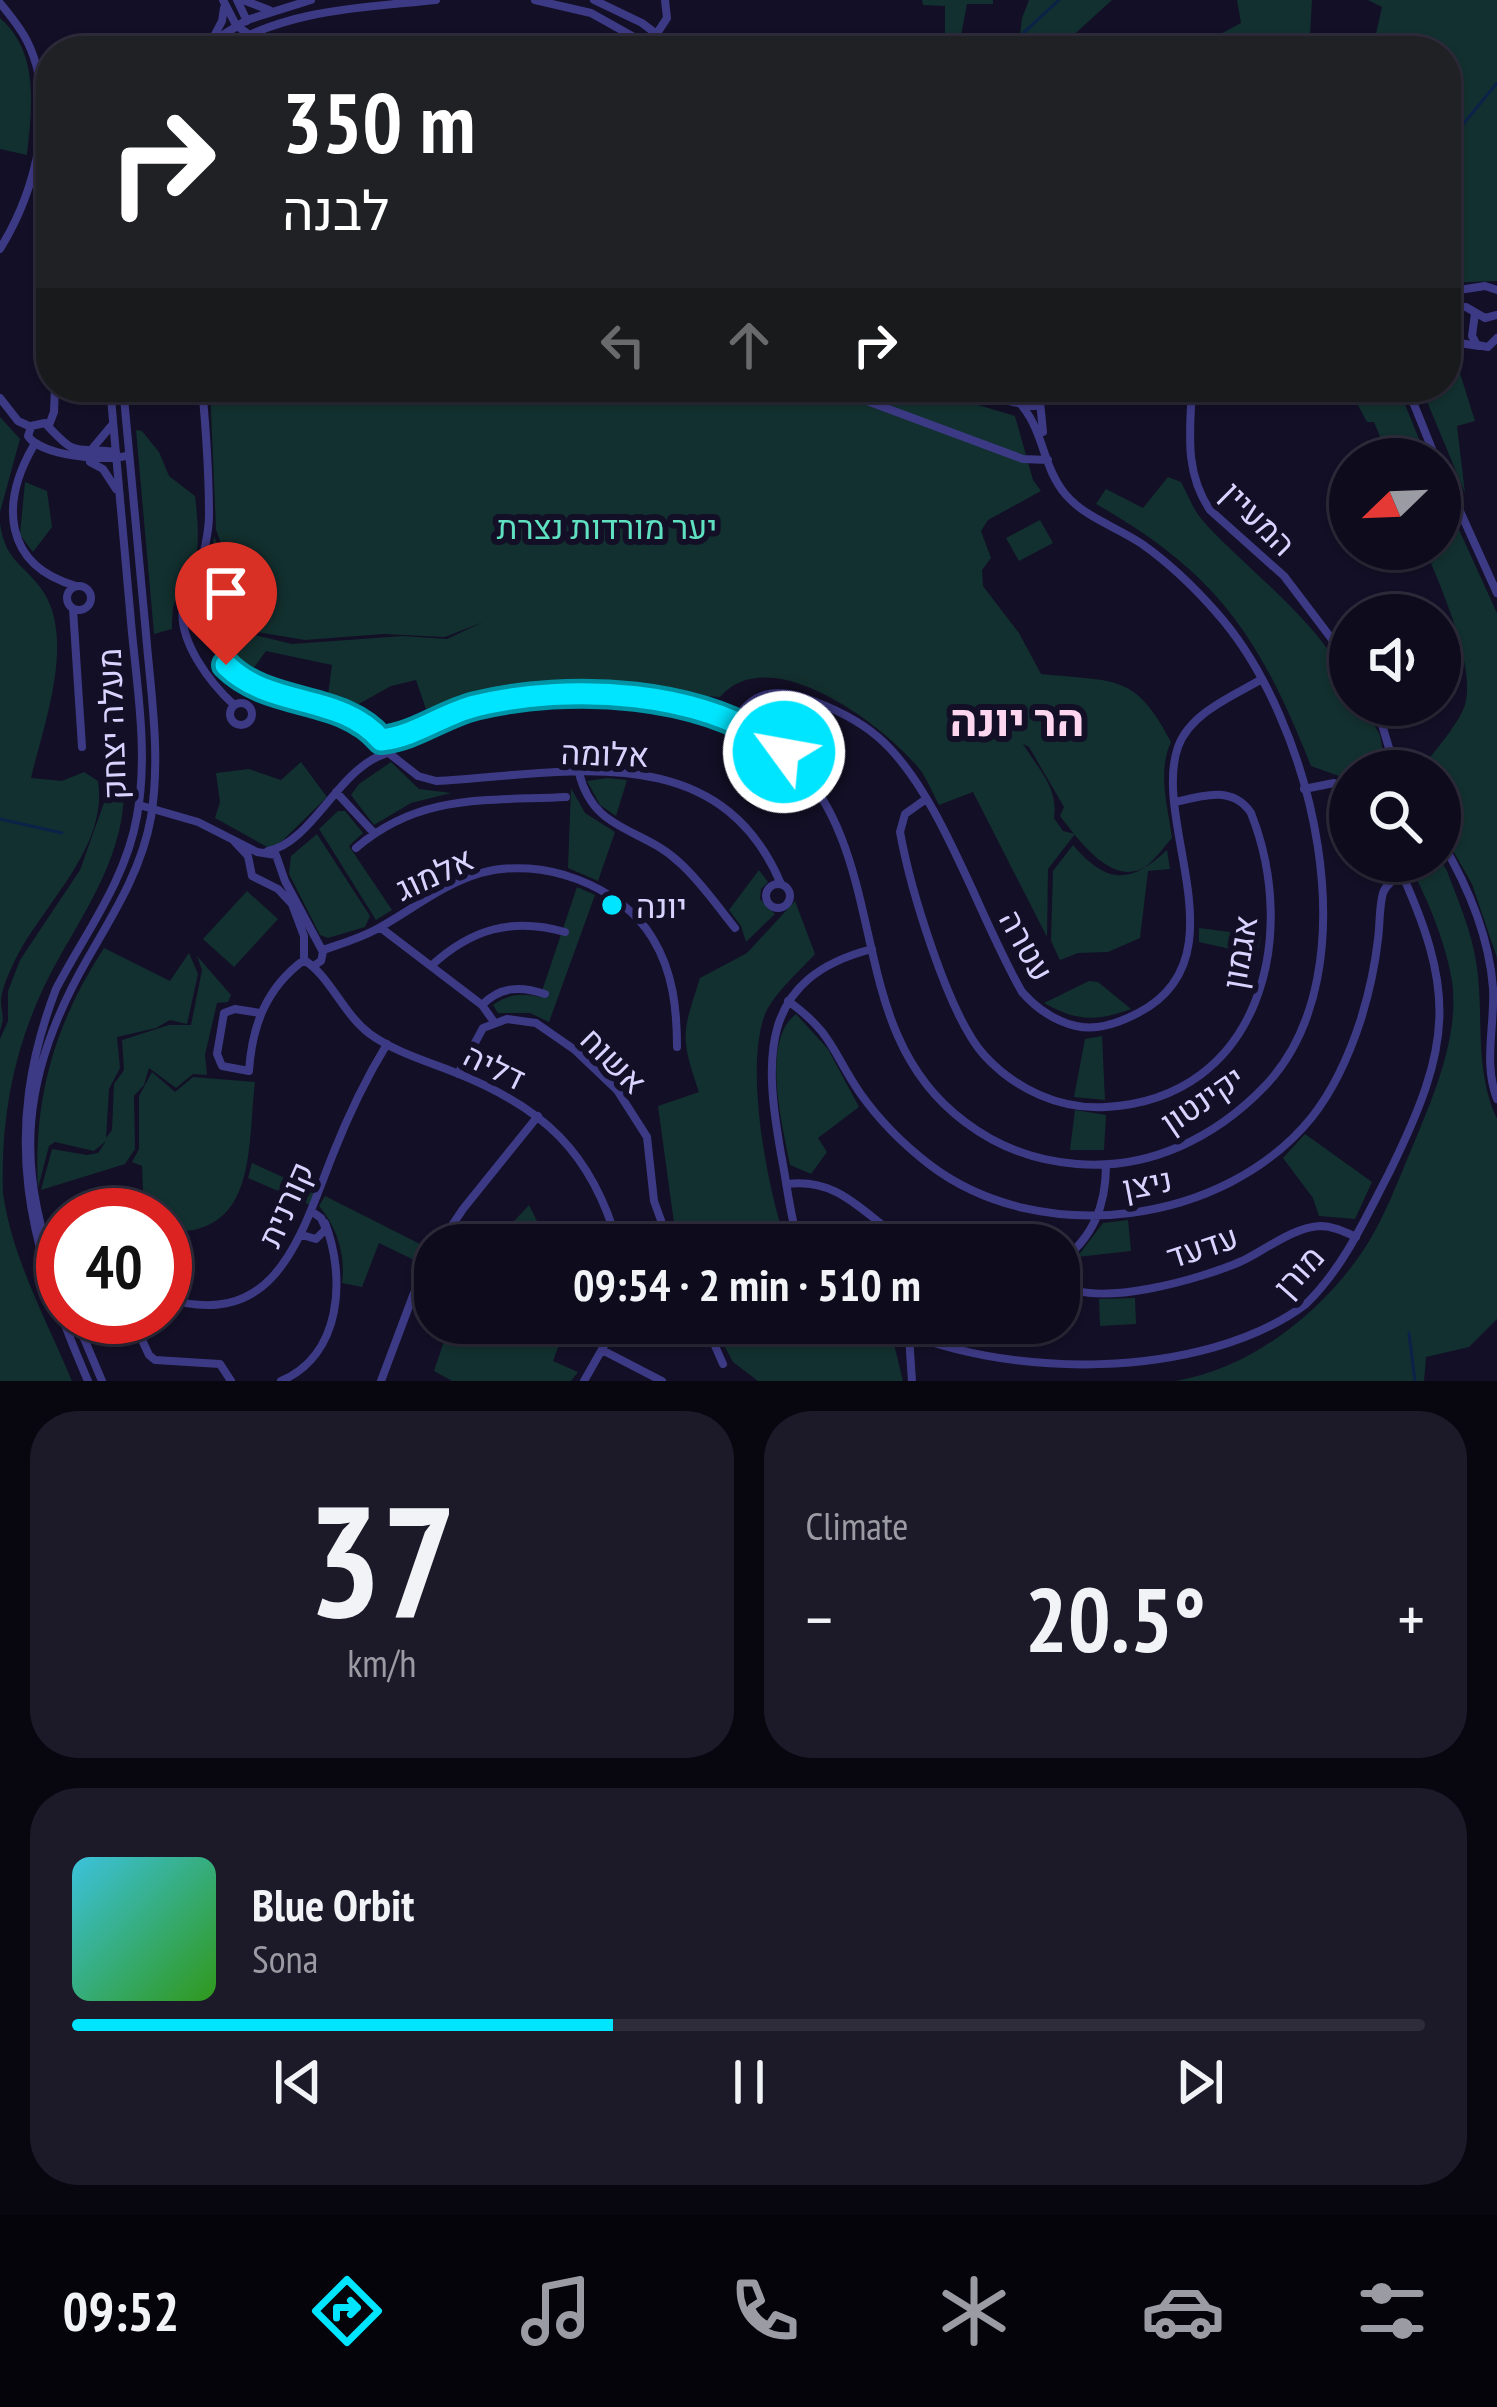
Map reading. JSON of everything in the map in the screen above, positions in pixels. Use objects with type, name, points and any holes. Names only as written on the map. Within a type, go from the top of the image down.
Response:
[{"type":"street","points":[[223,0],[236,26],[248,34]]},
{"type":"street","points":[[215,36],[222,21],[223,0]]},
{"type":"street","points":[[240,0],[270,10]]},
{"type":"street","points":[[240,0],[248,34]]},
{"type":"street","points":[[220,36],[270,10],[311,0]]},
{"type":"street","points":[[245,36],[314,13],[436,0]]},
{"type":"street","points":[[535,0],[591,13],[633,36]]},
{"type":"street","points":[[594,0],[661,36]]},
{"type":"street","points":[[658,34],[667,18],[665,0]]},
{"type":"street","points":[[0,3],[33,56],[36,80]]},
{"type":"street","points":[[0,249],[29,188],[36,154]]},
{"type":"street","points":[[1479,288],[1472,297],[1473,330],[1479,346]]},
{"type":"street","points":[[1461,290],[1496,289]]},
{"type":"street","points":[[1461,309],[1485,318],[1497,315],[1497,326]]},
{"type":"street","points":[[1461,337],[1473,330]]},
{"type":"street","points":[[1461,343],[1479,346],[1496,341]]},
{"type":"street","points":[[0,398],[18,421],[31,427]]},
{"type":"street","points":[[54,402],[51,441],[38,446],[21,471],[12,517],[23,553],[53,578],[73,610],[82,747]]},
{"type":"street","name":"מעלה יצחק","points":[[88,1381],[25,1222],[17,1173],[17,1121],[33,1040],[117,880],[139,805],[142,740],[111,402]]},
{"type":"street","name":"מעלה יצחק","points":[[36,1204],[30,1122],[38,1070],[60,1009],[129,885],[152,808],[154,725],[124,402]]},
{"type":"street","points":[[203,402],[209,515],[199,599],[183,607],[183,621],[205,673],[234,705]]},
{"type":"street","points":[[870,402],[1023,459],[1048,459]]},
{"type":"street","points":[[1012,402],[1034,402]]},
{"type":"street","name":"יקינטון","points":[[1041,402],[1048,459]]},
{"type":"street","name":"המעיין","points":[[1192,402],[1190,468],[1203,500],[1284,576],[1329,635]]},
{"type":"street","points":[[1413,402],[1428,438]]},
{"type":"street","name":"יקינטון","points":[[385,747],[456,711],[532,698],[650,698],[692,705],[735,721],[784,752],[828,807],[850,854],[881,994],[898,1042],[922,1082],[952,1113],[997,1142],[1036,1158],[1106,1165],[1159,1156],[1224,1122],[1274,1077],[1315,995],[1324,935],[1322,892],[1304,789],[1284,725],[1229,628],[1194,588],[1146,547],[1072,501],[1058,483],[1035,420],[1021,404]]},
{"type":"street","points":[[120,498],[104,469],[85,455],[69,448],[41,422],[31,427],[28,436],[38,446],[85,455],[129,455]]},
{"type":"street","points":[[85,455],[99,445],[113,424]]},
{"type":"street","points":[[1461,514],[1497,593]]},
{"type":"street","points":[[53,578],[88,590],[91,601],[83,610],[73,610]]},
{"type":"street","points":[[66,598],[76,586]]},
{"type":"street","name":"אלומה","points":[[199,599],[219,653],[242,680],[285,699],[352,716],[418,776],[436,781],[640,772],[713,800],[755,837],[781,884]]},
{"type":"street","name":"עטרה","points":[[735,721],[744,706],[763,693],[796,695],[830,707],[877,736],[912,775],[1022,992],[1045,1013],[1093,1028],[1143,1011],[1179,970],[1191,914],[1174,761],[1189,727],[1262,679]]},
{"type":"street","points":[[139,805],[198,822],[235,841],[272,852],[293,838],[385,747]]},
{"type":"street","points":[[579,773],[587,798],[600,815],[681,863],[736,928]]},
{"type":"street","points":[[1304,789],[1329,784]]},
{"type":"street","points":[[335,792],[374,832]]},
{"type":"street","name":"אגמון","points":[[926,800],[905,814],[900,832],[959,1018],[984,1055],[1017,1082],[1054,1101],[1092,1108],[1137,1104],[1195,1078],[1242,1029],[1264,982],[1271,904],[1251,813],[1245,803],[1226,794],[1176,802]]},
{"type":"street","points":[[356,848],[406,815],[444,803],[566,797]]},
{"type":"street","points":[[265,884],[275,881],[293,838]]},
{"type":"street","points":[[235,841],[245,851],[252,877],[278,889],[292,904],[305,948],[304,960],[282,979],[260,1013],[249,1071],[222,1066],[217,1054],[224,1013],[235,1009],[260,1013]]},
{"type":"street","points":[[264,851],[282,866],[320,948],[323,958],[315,965],[304,960]]},
{"type":"street","points":[[249,866],[264,851]]},
{"type":"street","name":"אלמוג","points":[[305,948],[320,948],[380,927],[445,886],[487,871],[528,869],[568,876],[606,893],[643,924],[654,940],[671,980],[677,1047]]},
{"type":"street","points":[[1461,877],[1486,949],[1493,986],[1490,1076],[1497,1099]]},
{"type":"street","name":"ניצן","points":[[788,1001],[829,1036],[857,1088],[887,1127],[952,1181],[1023,1208],[1099,1215],[1161,1208],[1220,1187],[1266,1159],[1311,1118],[1352,1044],[1372,979],[1382,895],[1391,882]]},
{"type":"street","name":"מורן","points":[[931,1344],[966,1357],[1043,1371],[1117,1374],[1184,1366],[1239,1347],[1288,1319],[1324,1284],[1356,1237],[1395,1160],[1426,1085],[1441,1018],[1435,957],[1405,882]]},
{"type":"street","points":[[431,966],[481,931],[517,924],[565,932]]},
{"type":"street","points":[[380,927],[482,1005],[494,1022],[475,1037],[458,1074]]},
{"type":"street","points":[[795,1224],[774,1115],[770,1056],[779,1019],[806,980],[832,962],[872,949]]},
{"type":"street","name":"דליה","points":[[315,965],[340,1005],[387,1044],[501,1091],[538,1117],[591,1174],[610,1224]]},
{"type":"street","points":[[482,1005],[510,988],[545,994]]},
{"type":"street","name":"אשוח","points":[[494,1022],[525,1019],[536,1023],[575,1050],[616,1090],[647,1137],[654,1201],[662,1224]]},
{"type":"street","name":"קורנית","points":[[192,1302],[208,1304],[256,1292],[281,1271],[302,1235],[352,1105],[387,1044]]},
{"type":"street","points":[[453,1224],[538,1117]]},
{"type":"street","points":[[1080,1245],[1099,1215],[1106,1165]]},
{"type":"street","points":[[787,1184],[807,1181],[832,1188],[882,1224]]},
{"type":"street","points":[[281,1381],[306,1368],[324,1347],[337,1273],[336,1252],[325,1223],[311,1211]]},
{"type":"street","points":[[316,1239],[324,1234],[325,1223]]},
{"type":"street","name":"עדעד","points":[[1080,1293],[1131,1290],[1234,1264],[1310,1228],[1330,1227],[1356,1237]]},
{"type":"street","points":[[302,1235],[330,1244],[336,1252]]},
{"type":"street","points":[[381,1381],[414,1293]]},
{"type":"street","points":[[86,1344],[102,1381]]},
{"type":"street","points":[[144,1344],[155,1360],[220,1364],[231,1381]]},
{"type":"street","points":[[584,1381],[607,1344]]},
{"type":"street","points":[[714,1344],[723,1364]]},
{"type":"street","points":[[910,1344],[912,1381]]},
{"type":"street","points":[[604,1351],[662,1381]]},
{"type":"green space","points":[[922,0],[993,0],[993,4],[967,4],[961,36],[945,36],[945,6],[923,5]]},
{"type":"green space","points":[[1029,0],[1112,0],[1072,36],[1020,36]]},
{"type":"green space","points":[[1237,0],[1312,0],[1310,36],[1217,36],[1241,23]]},
{"type":"green space","points":[[1368,0],[1497,0],[1497,281],[1461,282],[1461,36],[1375,36],[1382,7]]},
{"type":"green space","points":[[0,18],[13,32],[27,64],[31,100],[27,155],[0,149]]},
{"type":"green space","points":[[1461,376],[1475,421],[1457,426],[1458,438],[1442,438],[1427,402],[1461,402]]},
{"type":"green space","name":"יער מורדות נצרת","points":[[211,402],[968,402],[1015,416],[1033,480],[1041,491],[988,520],[981,531],[991,558],[982,570],[983,586],[1019,633],[1041,674],[1120,685],[1146,703],[1158,719],[1171,742],[1164,777],[1172,838],[1149,864],[1132,872],[1107,865],[1075,835],[1048,869],[1047,937],[973,792],[939,805],[905,753],[826,695],[768,677],[742,681],[720,697],[600,680],[501,689],[426,709],[416,680],[391,686],[357,705],[328,695],[332,665],[266,651],[250,673],[231,658],[214,631],[207,604],[214,536],[244,611],[247,633],[292,644],[403,636],[447,639],[483,622],[445,637],[383,634],[305,640],[251,631],[216,530]],"holes":[[[1023,744],[1064,807],[1060,816],[1074,834],[1063,831],[1054,818],[1050,787]]]},
{"type":"green space","points":[[1356,402],[1404,402],[1419,438],[1380,438],[1374,422],[1367,422]]},
{"type":"green space","points":[[0,417],[20,439],[0,512]]},
{"type":"green space","points":[[136,430],[159,452],[169,476],[195,496],[197,517],[192,575],[174,604],[172,629],[154,634]]},
{"type":"green space","points":[[1168,477],[1181,482],[1199,516],[1329,651],[1329,726],[1375,726],[1382,750],[1329,750],[1329,772],[1311,766],[1273,681],[1230,613],[1174,556],[1096,504],[1106,489],[1143,508]]},
{"type":"green space","points":[[25,482],[47,491],[52,527],[33,552],[20,535]]},
{"type":"green space","points":[[1040,520],[1053,543],[1019,561],[1006,538]]},
{"type":"green space","points":[[0,523],[11,555],[44,593],[57,635],[54,685],[31,778],[62,781],[84,772],[98,781],[98,807],[82,856],[8,975],[1,998],[0,1030]]},
{"type":"green space","points":[[1461,534],[1497,613],[1497,958],[1461,865],[1461,750],[1435,750],[1454,726],[1461,726],[1467,694],[1461,594],[1443,594],[1434,570],[1461,570]]},
{"type":"green space","points":[[301,762],[327,797],[277,846],[267,847],[215,818],[220,802],[216,773],[249,769],[281,780]]},
{"type":"green space","points":[[391,762],[419,789],[451,793],[411,803],[374,825],[351,795]]},
{"type":"green space","points":[[627,780],[616,816],[600,805],[587,781]]},
{"type":"green space","points":[[571,788],[585,813],[615,832],[598,881],[568,868]]},
{"type":"green space","points":[[109,789],[124,790],[118,835],[103,877],[45,985],[22,1042],[5,1131],[3,1193],[14,1241],[36,1298],[36,1344],[56,1344],[72,1381],[0,1381],[0,1039],[8,1021],[8,991],[20,960],[80,870]]},
{"type":"green space","points":[[338,811],[345,811],[363,833],[349,846],[392,910],[376,920],[319,829]]},
{"type":"green space","points":[[317,834],[370,916],[365,927],[328,938],[320,935],[289,874],[291,856]]},
{"type":"green space","points":[[1073,845],[1108,873],[1130,874],[1167,850],[1170,869],[1148,871],[1140,938],[1108,952],[1078,953],[1060,960],[1051,941],[1053,871]]},
{"type":"green space","points":[[759,870],[768,882],[760,899],[775,914],[746,942],[729,910]]},
{"type":"green space","points":[[1417,882],[1451,882],[1474,949],[1482,1061],[1497,1119],[1497,1319],[1469,1347],[1426,1357],[1424,1381],[1176,1381],[1228,1365],[1299,1322],[1355,1262],[1383,1215],[1433,1095],[1450,1038],[1452,981]]},
{"type":"green space","points":[[577,887],[595,895],[549,1022],[530,1013],[498,1013],[493,1005],[504,999],[540,997]]},
{"type":"green space","points":[[247,891],[278,919],[234,967],[203,939]]},
{"type":"green space","points":[[795,901],[815,954],[766,1012],[757,1063],[766,1162],[781,1224],[674,1224],[658,1106],[699,1092],[686,1035],[700,978],[747,953]]},
{"type":"green space","points":[[1199,928],[1261,936],[1257,955],[1199,942]]},
{"type":"green space","points":[[104,948],[170,981],[189,953],[198,974],[187,1024],[170,1020],[117,1037],[120,1068],[109,1089],[106,1138],[112,1130],[114,1084],[124,1070],[122,1040],[169,1025],[191,1025],[202,970],[197,956],[231,995],[228,1002],[217,1003],[205,1055],[207,1075],[193,1074],[176,1088],[149,1068],[144,1085],[134,1096],[135,1149],[125,1164],[42,1188],[52,1149],[87,1155],[98,1153],[106,1141],[94,1151],[55,1142],[49,1146],[38,1188],[44,1092],[60,1033]]},
{"type":"green space","points":[[1089,981],[1098,982],[1131,1009],[1086,1018],[1044,1003]]},
{"type":"green space","points":[[796,1014],[828,1049],[859,1107],[818,1138],[827,1152],[811,1174],[790,1165],[779,1108],[779,1044]]},
{"type":"green space","points":[[1102,1036],[1105,1100],[1074,1097],[1085,1039]]},
{"type":"green space","points":[[152,1072],[175,1092],[193,1077],[255,1082],[242,1183],[233,1203],[218,1219],[192,1230],[192,1188],[143,1188],[142,1166],[132,1162],[139,1149],[139,1096]]},
{"type":"green space","points":[[1075,1110],[1106,1115],[1104,1150],[1070,1150]]},
{"type":"green space","points":[[1305,1134],[1372,1182],[1355,1219],[1319,1216],[1313,1198],[1283,1158]]},
{"type":"green space","points":[[252,1163],[316,1192],[310,1205],[248,1178]]},
{"type":"green space","points":[[325,1196],[414,1241],[414,1260],[379,1243],[362,1287],[342,1283],[339,1242],[319,1206]]},
{"type":"green space","points":[[529,1205],[538,1224],[511,1224]]},
{"type":"green space","points":[[1128,1220],[1131,1251],[1080,1257],[1080,1253],[1103,1223]]},
{"type":"green space","points":[[1135,1298],[1136,1324],[1100,1326],[1099,1299]]},
{"type":"green space","points":[[443,1344],[559,1344],[553,1361],[578,1372],[571,1381],[452,1381],[434,1371]]},
{"type":"green space","points":[[723,1344],[894,1344],[903,1381],[758,1381],[733,1362]]},
{"type":"waterway","points":[[1020,36],[1059,0]]},
{"type":"waterway","points":[[1461,127],[1497,83]]},
{"type":"waterway","points":[[0,819],[62,833]]},
{"type":"waterway","points":[[1409,1333],[1415,1381]]},
{"type":"place","name":"יונה","points":[[612,905]]},
{"type":"district","name":"הר יונה","points":[[1017,719]]},
{"type":"route","points":[[226,665],[264,691],[358,719],[381,740],[456,711],[514,698],[626,697],[670,700],[720,713],[784,752]]}]
